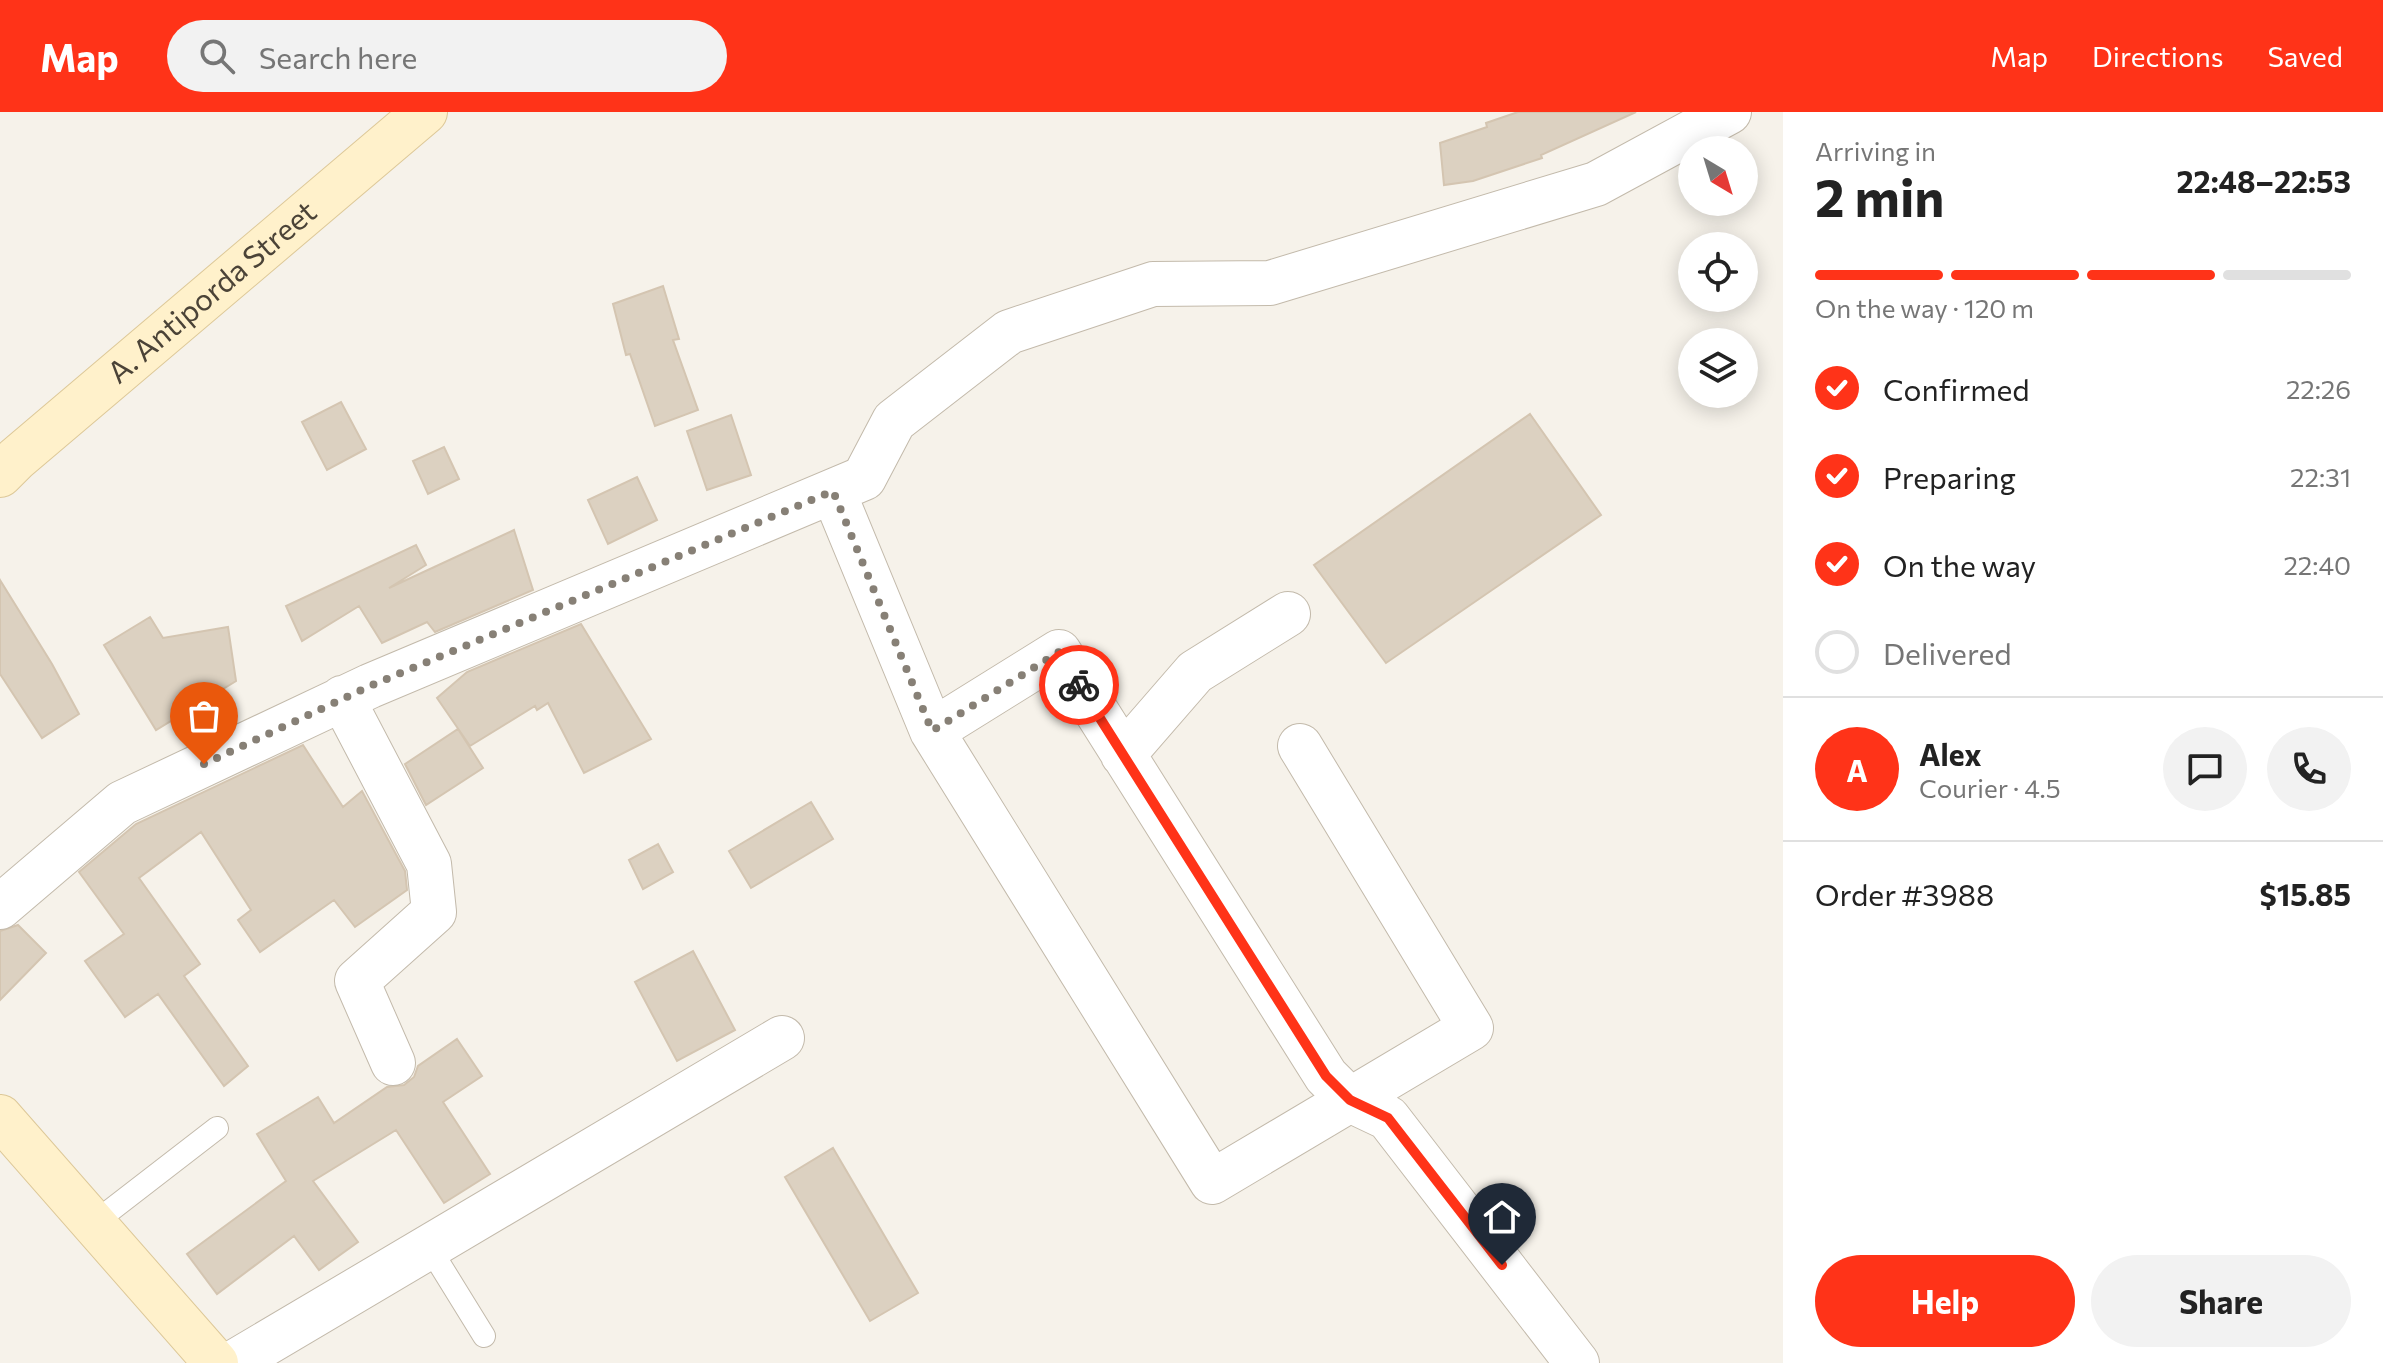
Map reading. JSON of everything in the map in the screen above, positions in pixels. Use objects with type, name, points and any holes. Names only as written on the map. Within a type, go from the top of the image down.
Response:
[{"type":"street","name":"A. Antiporda Street","points":[[5,466],[425,112]]},
{"type":"street","points":[[0,907],[122,803],[342,698],[864,478],[894,421],[1009,332],[1153,284],[1270,283],[1596,184],[1729,112]]},
{"type":"street","points":[[833,491],[932,731],[1212,1182],[1471,1028],[1300,746]]},
{"type":"street","points":[[1123,755],[1195,672],[1288,614]]},
{"type":"street","points":[[932,731],[1059,652],[1326,1076],[1350,1100],[1388,1118],[1577,1363]]},
{"type":"street","points":[[342,698],[429,864],[434,912],[357,981],[393,1063]]},
{"type":"street","points":[[233,1363],[782,1038]]},
{"type":"street","points":[[0,1117],[216,1363]]},
{"type":"lane","points":[[94,1223],[217,1128]]},
{"type":"lane","points":[[429,1247],[484,1336]]},
{"type":"building","points":[[1518,112],[1636,112],[1541,155],[1542,158],[1473,181],[1444,185],[1440,143],[1487,127],[1486,123]]},
{"type":"building","points":[[663,286],[679,339],[673,340],[698,410],[655,426],[630,354],[626,355],[613,304]]},
{"type":"building","points":[[341,402],[366,449],[327,470],[302,422]]},
{"type":"building","points":[[1530,414],[1601,515],[1386,663],[1314,565]]},
{"type":"building","points":[[731,415],[751,475],[707,490],[687,431]]},
{"type":"building","points":[[444,447],[459,479],[428,494],[413,461]]},
{"type":"building","points":[[637,477],[657,520],[608,544],[588,500]]},
{"type":"building","points":[[514,530],[533,590],[435,632],[427,622],[382,643],[359,606],[302,641],[286,606],[416,545],[426,565],[389,588]]},
{"type":"building","points":[[0,580],[79,714],[42,738],[0,674]]},
{"type":"building","points":[[150,617],[163,638],[228,627],[236,681],[156,730],[104,645]]},
{"type":"building","points":[[581,624],[651,739],[584,773],[548,703],[537,710],[535,706],[470,746],[437,698],[467,672]]},
{"type":"building","points":[[458,729],[483,768],[426,805],[405,764]]},
{"type":"building","points":[[303,745],[343,807],[362,791],[405,871],[407,890],[355,927],[334,900],[260,952],[238,920],[251,910],[201,832],[139,878],[200,964],[184,976],[248,1066],[224,1086],[158,994],[125,1017],[85,961],[124,934],[79,872],[136,824]]},
{"type":"building","points":[[811,802],[833,839],[751,888],[729,851]]},
{"type":"building","points":[[658,844],[673,872],[643,889],[629,860]]},
{"type":"building","points":[[18,925],[46,953],[0,1000],[0,931]]},
{"type":"building","points":[[693,951],[735,1030],[677,1061],[635,982]]},
{"type":"building","points":[[457,1039],[482,1076],[443,1102],[490,1174],[444,1203],[396,1130],[313,1181],[358,1242],[319,1270],[294,1236],[217,1294],[187,1254],[286,1181],[257,1134],[318,1097],[334,1123],[387,1087],[404,1085],[414,1077],[418,1066]]},
{"type":"building","points":[[833,1148],[918,1293],[870,1321],[785,1177]]},
{"type":"way so far","points":[[204,764],[370,686],[833,491],[932,731],[1059,652],[1079,685]]},
{"type":"route","points":[[1079,685],[1326,1076],[1350,1100],[1388,1118],[1502,1265]]}]
